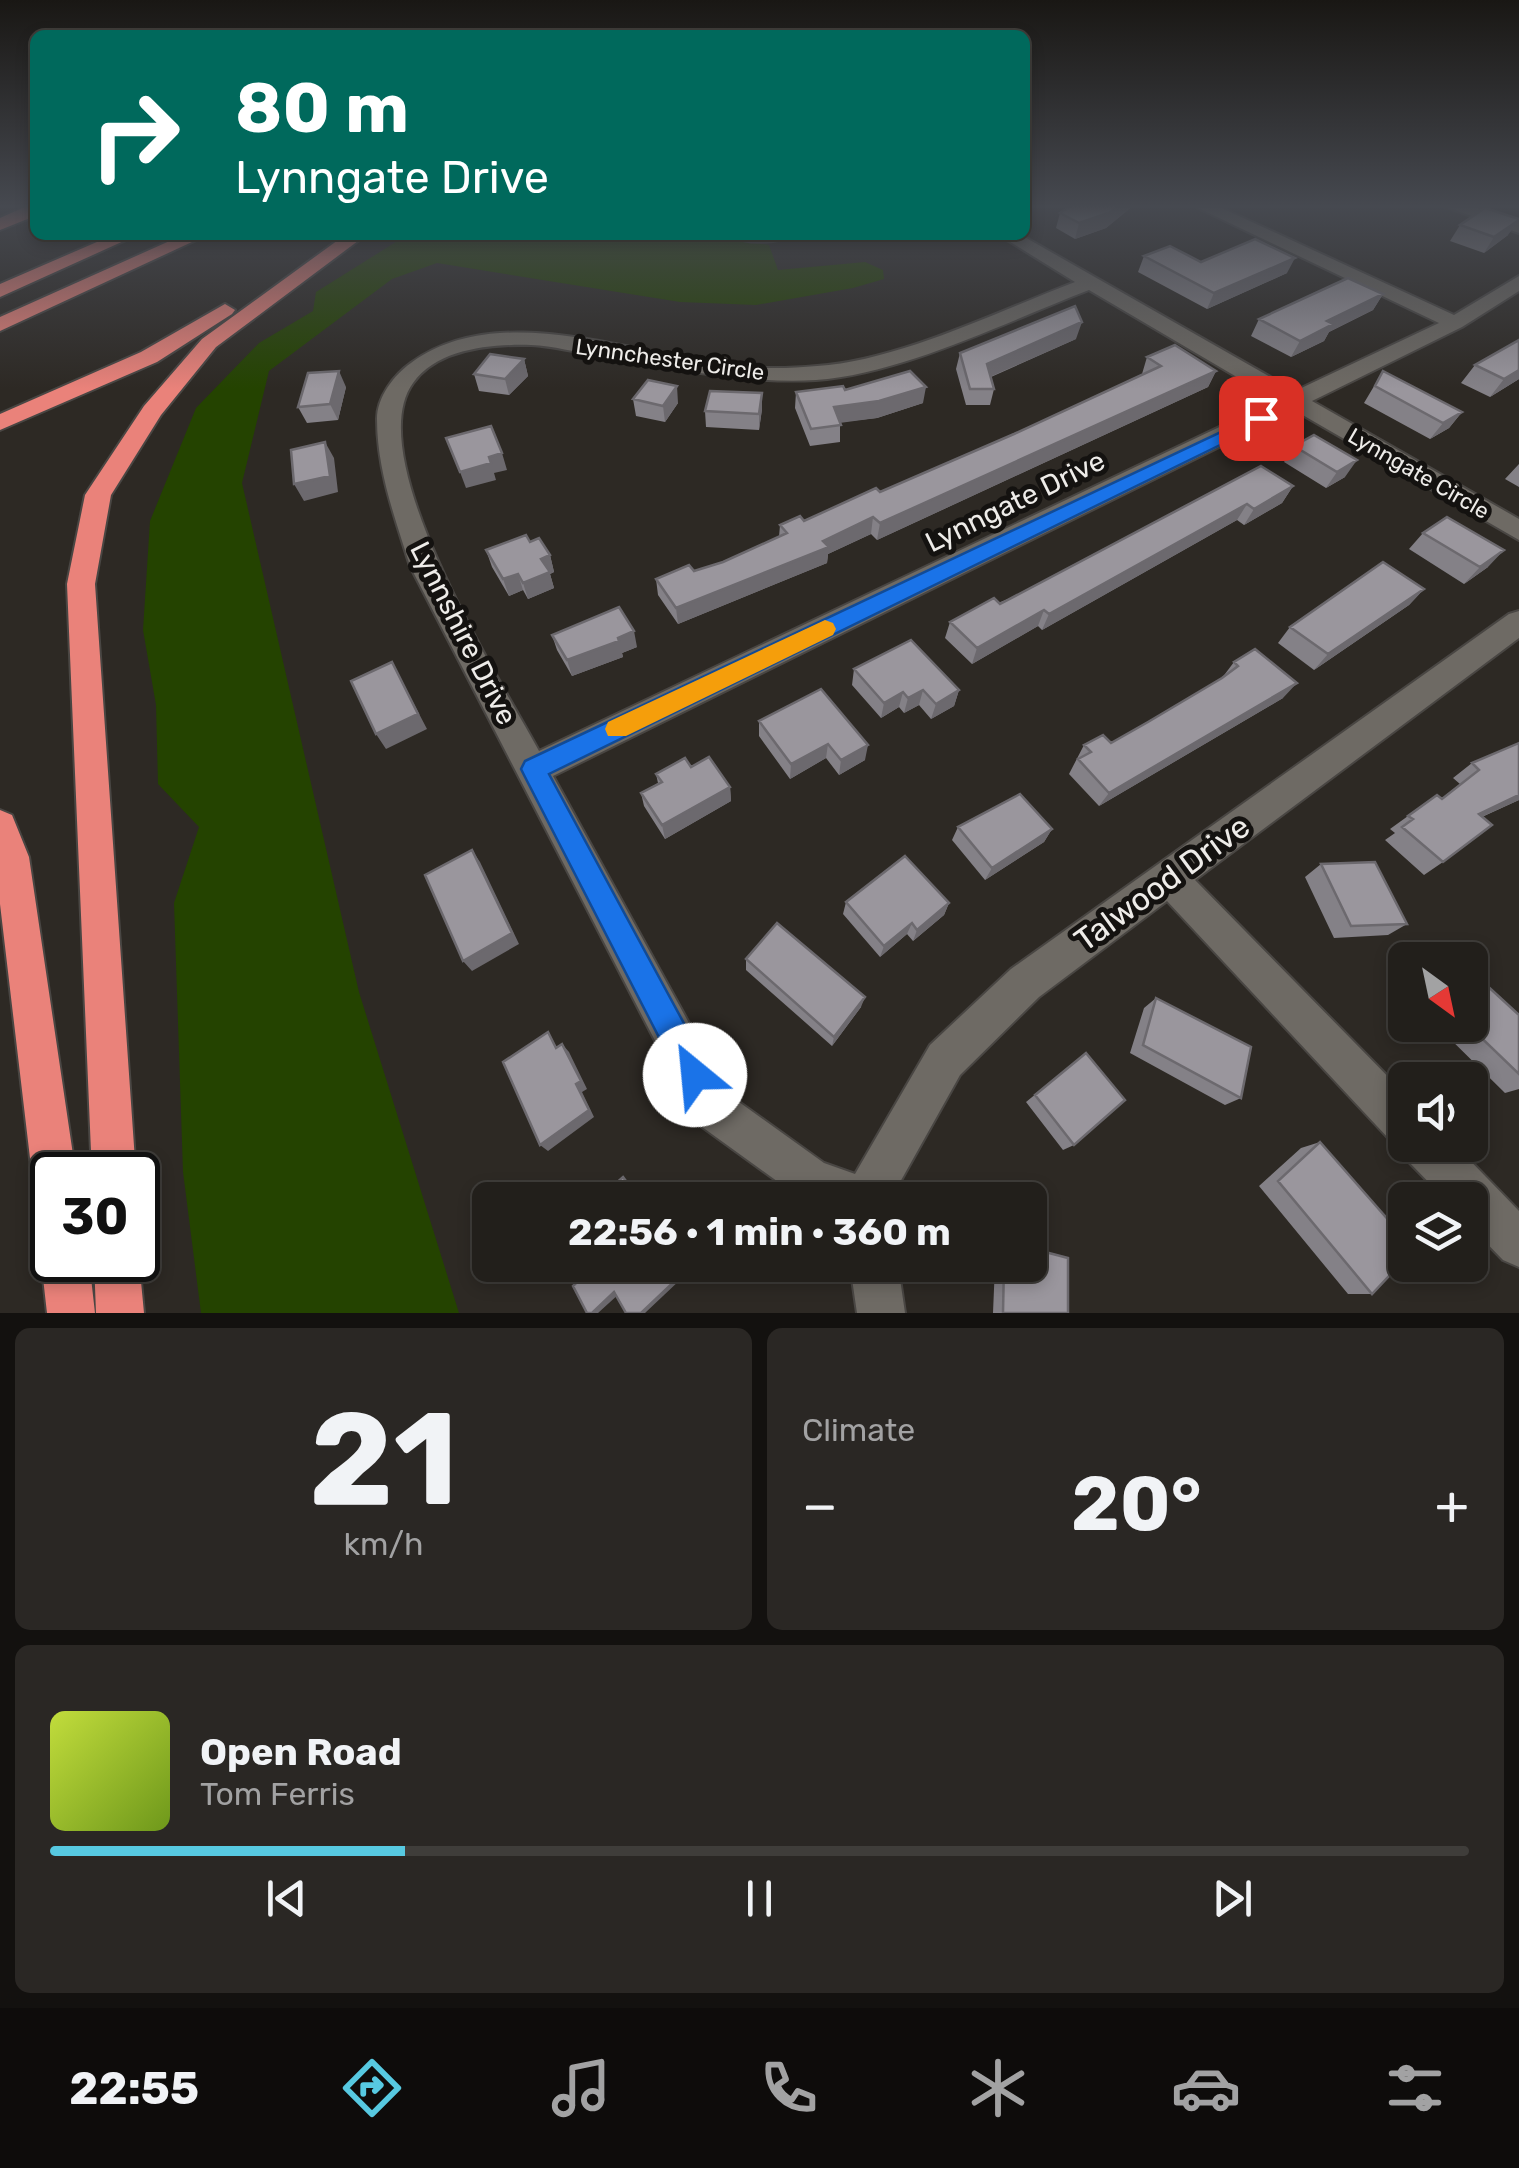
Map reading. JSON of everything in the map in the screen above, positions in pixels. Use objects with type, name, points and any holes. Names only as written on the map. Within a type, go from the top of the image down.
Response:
[{"type":"highway","points":[[0,291],[57,266]]},
{"type":"highway","points":[[0,325],[129,266]]},
{"type":"highway","points":[[0,422],[149,357],[301,266]]},
{"type":"highway","points":[[113,1152],[81,584],[98,495],[152,412],[209,343],[311,266]]},
{"type":"highway","points":[[0,826],[11,857],[25,944],[51,1152]]},
{"type":"highway","points":[[67,1282],[71,1313]]},
{"type":"highway","points":[[119,1282],[120,1313]]},
{"type":"street","name":"Lynngate Circle","points":[[1062,266],[1519,531]]},
{"type":"street","points":[[1332,266],[1455,323]]},
{"type":"street","name":"Lynngate Drive","points":[[534,769],[1296,402],[1455,323],[1519,282]]},
{"type":"street","name":"Lynnchester Circle","points":[[534,339],[748,374],[820,373],[887,360],[1091,283]]},
{"type":"street","name":"Lynnshire Drive","points":[[534,339],[480,340],[438,353],[403,379],[388,414],[398,489],[424,566],[713,1109],[810,1182]]},
{"type":"street","name":"Talwood Drive","points":[[874,1182],[945,1060],[1026,983],[1519,622]]},
{"type":"street","points":[[1170,879],[1388,1107]]},
{"type":"street","points":[[1440,1162],[1519,1244]]},
{"type":"street","points":[[876,1282],[881,1313]]},
{"type":"green space","points":[[357,266],[428,266],[392,279],[269,371],[242,483],[359,992],[459,1313],[201,1313],[183,1172],[174,903],[199,827],[158,784],[156,705],[143,630],[150,521],[196,408],[259,343],[313,311],[316,292]]},
{"type":"green space","points":[[457,266],[777,266],[778,270],[875,266],[883,270],[884,279],[853,288],[756,305],[680,302]]},
{"type":"building","points":[[1163,266],[1276,266],[1214,293]]},
{"type":"building","points":[[1348,278],[1383,294],[1327,321],[1333,324],[1300,341],[1259,319]]},
{"type":"building","points":[[1075,306],[1082,322],[987,364],[994,389],[970,389],[960,353]]},
{"type":"building","points":[[1519,340],[1519,370],[1504,379],[1475,365]]},
{"type":"building","points":[[1175,345],[1216,371],[880,523],[873,517],[823,541],[829,547],[676,608],[656,579],[689,565],[694,571],[723,562],[787,533],[780,525],[800,516],[804,521],[876,488],[880,492],[1014,434],[1161,366],[1147,357]]},
{"type":"building","points":[[490,354],[524,359],[505,379],[474,374]]},
{"type":"building","points":[[339,371],[330,404],[298,407],[308,373]]},
{"type":"building","points":[[910,371],[926,387],[879,401],[834,407],[841,425],[811,429],[796,392],[843,386],[845,390]]},
{"type":"building","points":[[1383,371],[1462,412],[1443,423],[1375,386]]},
{"type":"building","points":[[648,380],[677,386],[663,406],[633,399]]},
{"type":"building","points":[[710,391],[762,393],[759,414],[705,411]]},
{"type":"building","points":[[491,426],[502,453],[489,457],[491,463],[460,472],[446,438]]},
{"type":"building","points":[[1314,435],[1357,460],[1337,472],[1294,446]]},
{"type":"building","points":[[325,442],[330,476],[294,484],[291,450]]},
{"type":"building","points":[[1261,466],[1293,486],[1254,509],[1247,504],[1049,614],[1044,610],[977,648],[950,622],[994,598],[1000,604]]},
{"type":"building","points":[[1447,517],[1504,550],[1480,567],[1423,533]]},
{"type":"building","points":[[526,535],[530,542],[539,538],[550,555],[541,559],[550,572],[523,583],[518,574],[503,579],[486,550]]},
{"type":"building","points":[[1383,562],[1424,589],[1328,654],[1290,627]]},
{"type":"building","points":[[619,607],[634,631],[618,638],[619,641],[567,660],[552,635]]},
{"type":"building","points":[[911,640],[959,690],[936,704],[923,690],[908,698],[903,692],[884,703],[854,669]]},
{"type":"building","points":[[1255,649],[1297,683],[1109,793],[1078,759],[1091,752],[1084,745],[1103,735],[1111,743],[1222,678],[1238,666],[1234,662]]},
{"type":"building","points":[[392,662],[418,714],[376,734],[351,681]]},
{"type":"building","points":[[821,689],[868,745],[841,760],[828,744],[791,764],[759,721]]},
{"type":"building","points":[[1519,743],[1519,795],[1479,814],[1492,825],[1443,862],[1402,827],[1413,819],[1408,816],[1437,795],[1442,799],[1479,770],[1472,763]]},
{"type":"building","points":[[709,757],[730,787],[662,825],[641,793],[662,782],[656,774],[685,758],[691,767]]},
{"type":"building","points":[[1020,794],[1052,829],[992,868],[958,827]]},
{"type":"building","points":[[472,850],[512,933],[463,961],[425,875]]},
{"type":"building","points":[[905,856],[949,903],[917,930],[912,923],[884,946],[846,902]]},
{"type":"building","points":[[1375,862],[1407,924],[1351,926],[1321,864]]},
{"type":"building","points":[[777,923],[865,997],[834,1037],[746,959]]},
{"type":"building","points":[[1488,987],[1519,1015],[1519,1074],[1486,1042]]},
{"type":"building","points":[[1156,998],[1251,1047],[1241,1098],[1143,1045]]},
{"type":"building","points":[[548,1032],[556,1048],[562,1044],[581,1081],[576,1084],[589,1110],[540,1145],[503,1062]]},
{"type":"building","points":[[1086,1053],[1125,1100],[1074,1145],[1035,1095]]},
{"type":"building","points":[[1320,1142],[1388,1220],[1388,1277],[1372,1294],[1278,1181]]},
{"type":"building","points":[[1047,1252],[1068,1258],[1068,1313],[1003,1313],[1004,1282],[1047,1282]]},
{"type":"building","points":[[577,1282],[674,1282],[641,1313],[626,1313],[614,1292],[592,1313],[587,1313],[573,1286]]},
{"type":"slow traffic","points":[[617,729],[825,629]]},
{"type":"route","points":[[695,1075],[534,769],[1261,418]]}]
